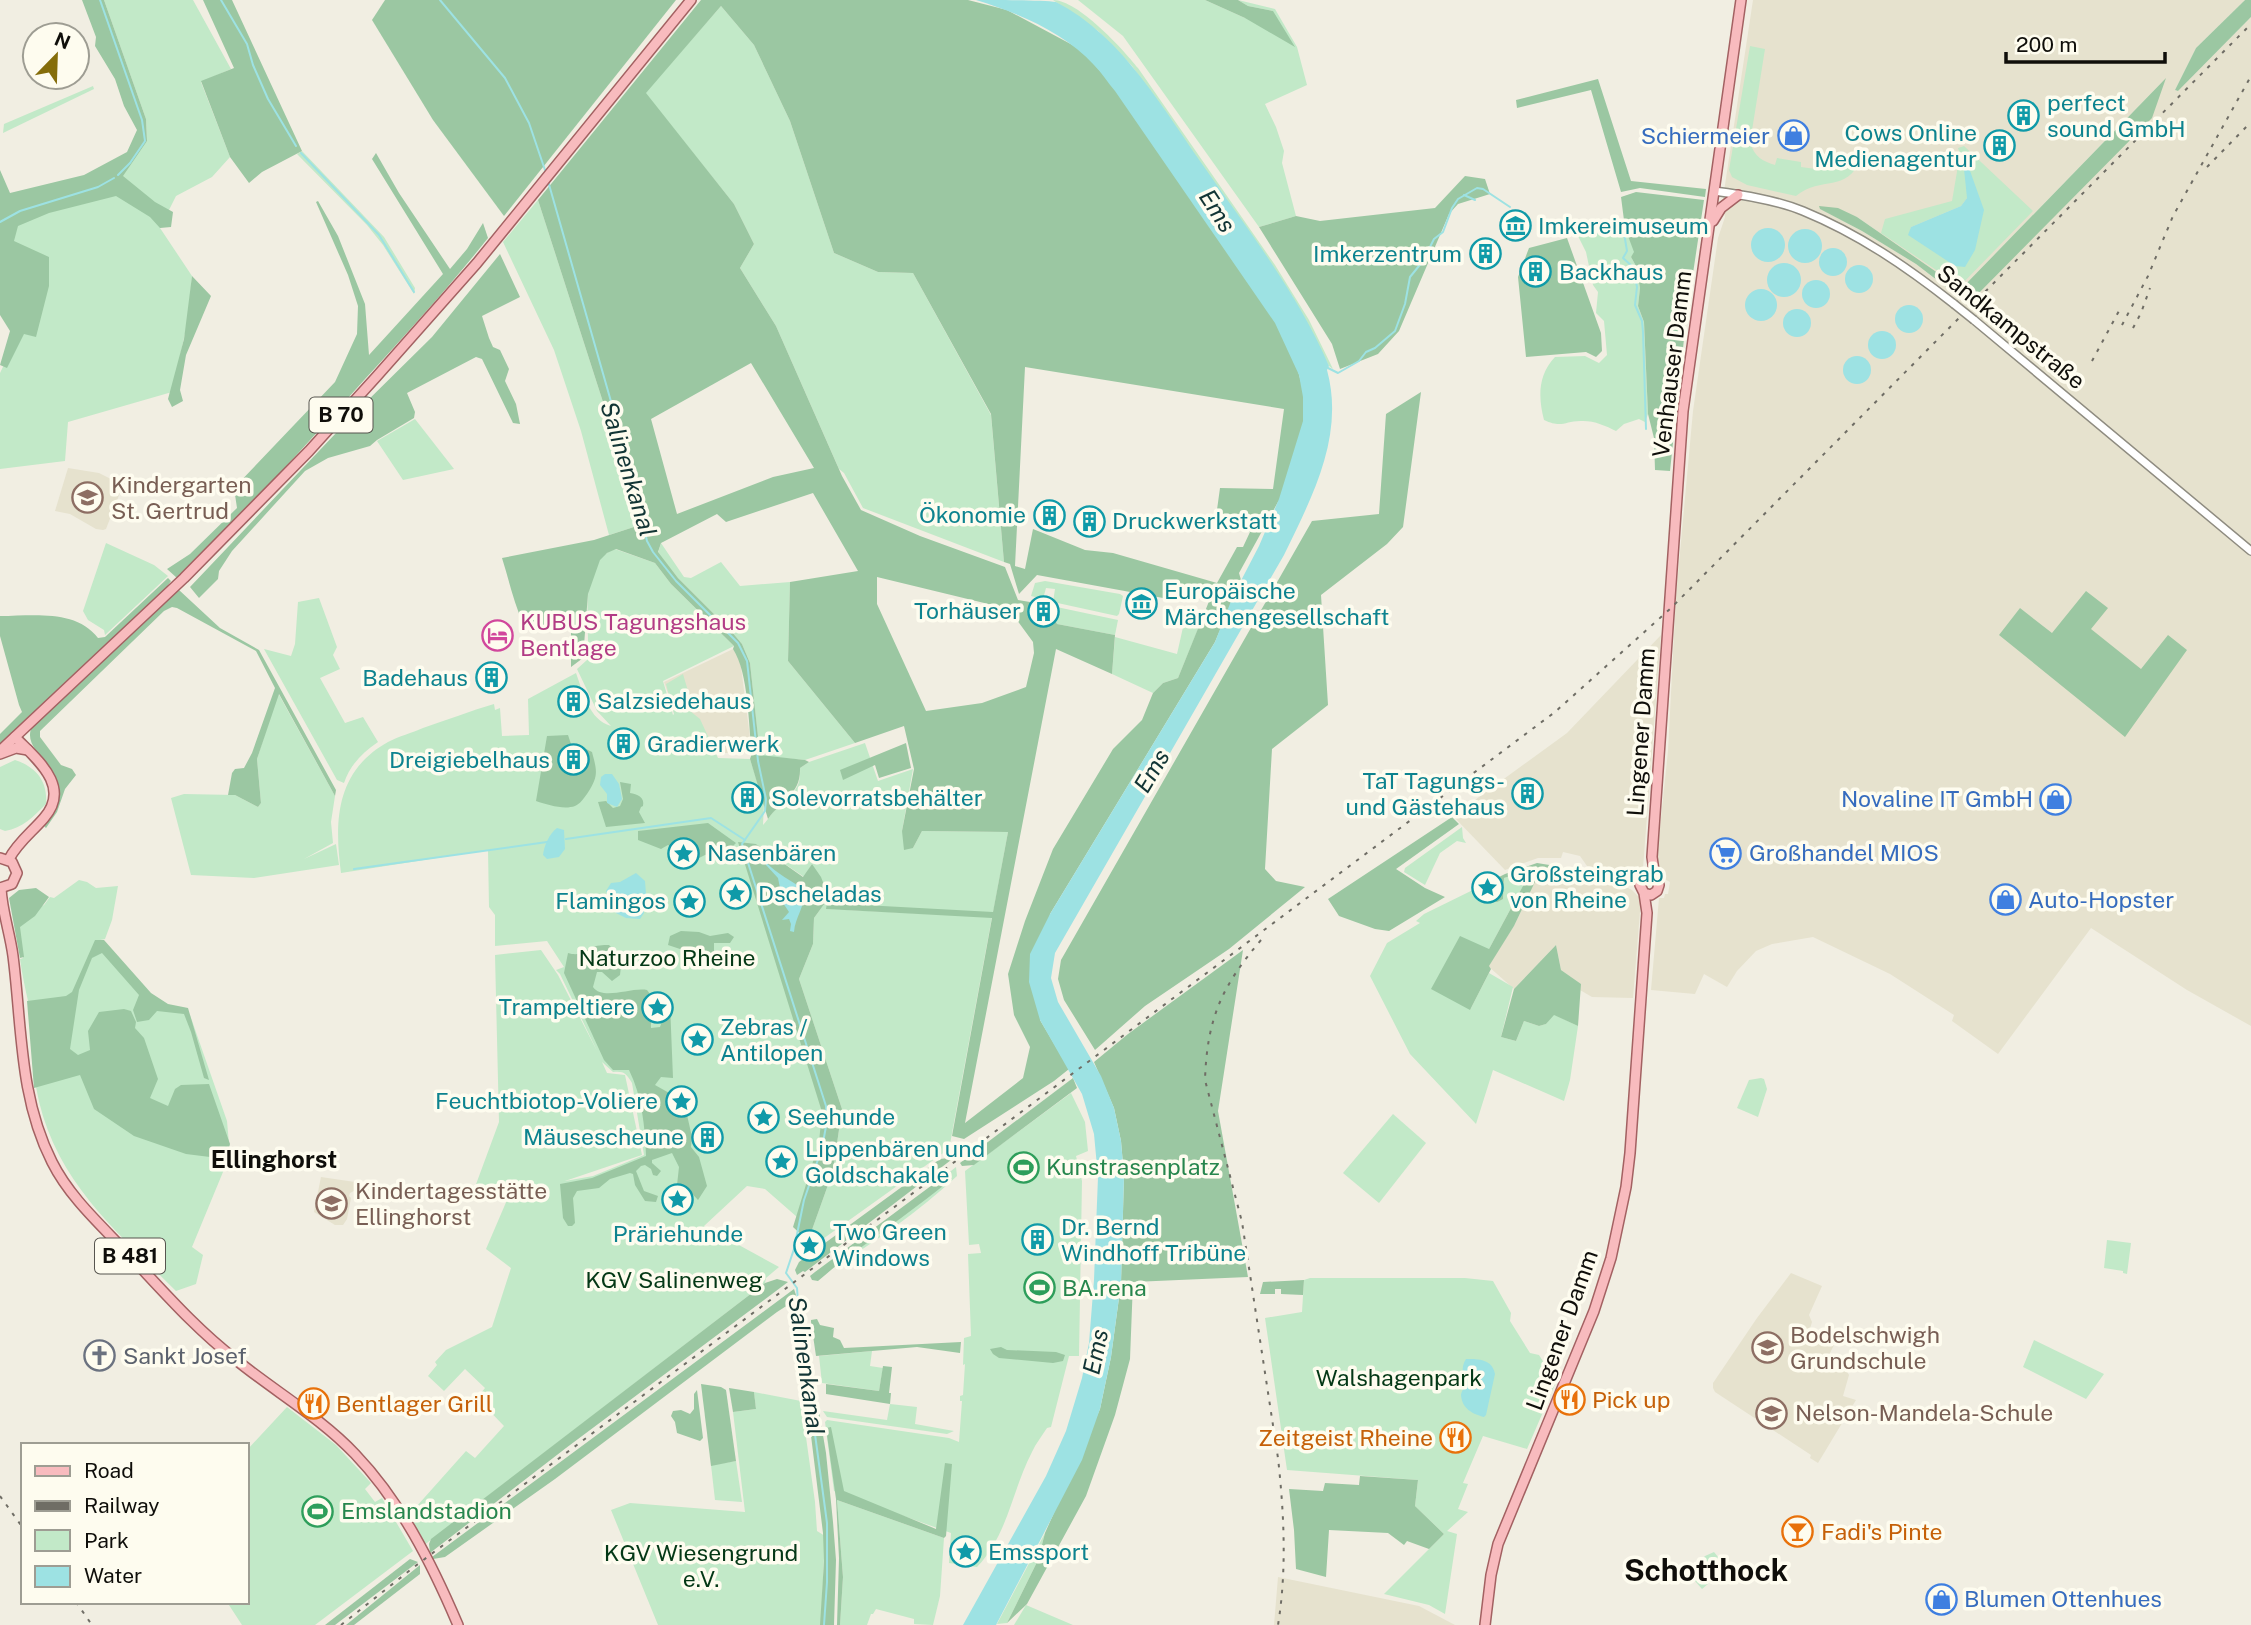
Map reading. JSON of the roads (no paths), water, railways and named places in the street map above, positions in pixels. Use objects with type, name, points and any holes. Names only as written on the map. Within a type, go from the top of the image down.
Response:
[{"type":"main road","name":"B 70","points":[[0,753],[173,589],[309,451],[500,235],[691,0]]},
{"type":"main road","name":"Venhauser Damm","points":[[1670,609],[1683,411],[1741,0]]},
{"type":"main road","points":[[1707,243],[1716,214],[1738,195]]},
{"type":"main road","name":"Lingener Damm","points":[[1655,877],[1652,857],[1670,609]]},
{"type":"main road","points":[[1,888],[9,886],[16,877],[16,869],[4,858],[45,817],[54,799],[54,785],[50,774],[15,737]]},
{"type":"main road","name":"B 70","points":[[0,753],[16,748],[28,750]]},
{"type":"main road","name":"Lingener Damm","points":[[1644,877],[1652,857]]},
{"type":"main road","points":[[1644,877],[1655,877],[1659,885],[1649,893],[1640,885],[1644,877]]},
{"type":"main road","name":"B 481","points":[[1,888],[13,958],[27,1092],[38,1129],[64,1182],[89,1213],[212,1339],[334,1434],[366,1465],[405,1518],[458,1625]]},
{"type":"main road","name":"Lingener Damm","points":[[1485,1625],[1491,1574],[1511,1510],[1594,1311],[1611,1258],[1626,1187],[1630,1153],[1649,893]]},
{"type":"street","name":"Sandkampstraße","points":[[1714,191],[1801,210],[1845,230],[1902,265],[1974,320],[2251,551]]},
{"type":"water","name":"Ems","points":[[976,0],[1056,2],[1102,35],[1141,77],[1257,242],[1289,290],[1317,340],[1329,366],[1327,370],[1332,419],[1323,466],[1284,555],[1055,953],[1051,978],[1058,1002],[1101,1076],[1114,1108],[1121,1141],[1124,1176],[1121,1283],[1111,1357],[1100,1409],[1082,1460],[996,1625],[963,1625],[1046,1476],[1066,1431],[1089,1343],[1094,1280],[1098,1177],[1094,1134],[1082,1094],[1040,1020],[1029,982],[1030,954],[1050,914],[1215,642],[1233,596],[1279,499],[1303,421],[1303,397],[1299,375],[1275,323],[1100,71],[1082,53],[1055,33],[1008,11]]},
{"type":"water","points":[[1969,168],[1984,210],[1975,250],[1965,267],[1955,266],[1908,235],[1911,227],[1961,206],[1967,198],[1964,169]]},
{"type":"water","points":[[1768,228],[1780,233],[1785,245],[1780,257],[1768,262],[1756,257],[1751,245],[1756,233]]},
{"type":"water","points":[[1805,229],[1817,234],[1822,246],[1817,258],[1805,263],[1793,258],[1788,246],[1793,234]]},
{"type":"water","points":[[1833,248],[1843,252],[1847,262],[1843,272],[1833,276],[1823,272],[1819,262],[1823,252]]},
{"type":"water","points":[[1784,263],[1796,268],[1801,280],[1796,292],[1784,297],[1772,292],[1767,280],[1772,268]]},
{"type":"water","points":[[1859,265],[1869,269],[1873,279],[1869,289],[1859,293],[1849,289],[1845,279],[1849,269]]},
{"type":"water","points":[[1816,280],[1826,284],[1830,294],[1826,304],[1816,308],[1806,304],[1802,294],[1806,284]]},
{"type":"water","points":[[1761,289],[1773,293],[1777,305],[1773,317],[1761,321],[1749,317],[1745,305],[1749,293]]},
{"type":"water","points":[[1909,305],[1919,309],[1923,319],[1919,329],[1909,333],[1899,329],[1895,319],[1899,309]]},
{"type":"water","points":[[1797,309],[1807,313],[1811,323],[1807,333],[1797,337],[1787,333],[1783,323],[1787,313]]},
{"type":"water","points":[[1882,331],[1892,335],[1896,345],[1892,355],[1882,359],[1872,355],[1868,345],[1872,335]]},
{"type":"water","points":[[1857,356],[1867,360],[1871,370],[1867,380],[1857,384],[1847,380],[1843,370],[1847,360]]},
{"type":"water","points":[[612,774],[619,784],[622,799],[617,807],[607,803],[607,794],[600,785],[601,777]]},
{"type":"water","points":[[557,828],[564,830],[565,849],[559,857],[547,859],[543,855],[544,848]]},
{"type":"water","points":[[766,862],[805,891],[794,932],[790,931],[789,919],[782,920],[789,912],[783,903],[778,878]]},
{"type":"water","points":[[636,873],[645,881],[646,894],[642,903],[644,913],[640,919],[626,918],[616,913],[606,891],[611,883],[620,882]]},
{"type":"water","points":[[1466,1359],[1488,1363],[1495,1374],[1484,1417],[1463,1404],[1461,1394]]},
{"type":"waterway","points":[[100,0],[142,120],[145,141],[118,175]]},
{"type":"waterway","points":[[221,0],[247,44],[268,99],[296,146]]},
{"type":"waterway","name":"Salinenkanal","points":[[440,0],[505,78],[529,123],[546,173]]},
{"type":"waterway","points":[[301,153],[379,235],[414,292]]},
{"type":"waterway","points":[[0,222],[20,211],[98,187],[114,178]]},
{"type":"waterway","name":"Salinenkanal","points":[[548,181],[626,454],[647,541],[676,581],[738,643],[747,661],[758,761],[766,799],[765,811],[742,844],[826,1106],[827,1121],[822,1148],[804,1200],[786,1273],[797,1288],[827,1523],[824,1625]]},
{"type":"waterway","points":[[1328,368],[1338,373],[1359,361],[1366,352],[1395,331],[1405,304],[1410,277],[1423,261],[1434,239],[1443,232],[1458,199],[1477,188],[1483,189],[1510,207]]},
{"type":"waterway","points":[[1464,195],[1475,200]]},
{"type":"waterway","points":[[1590,232],[1624,233],[1627,251],[1623,258],[1633,267],[1637,287],[1635,305],[1642,321],[1646,429]]},
{"type":"waterway","points":[[566,839],[711,818],[745,840]]},
{"type":"waterway","points":[[354,869],[547,842]]},
{"type":"railway","points":[[341,1625],[414,1567],[1555,712],[1670,609],[2251,24]]},
{"type":"railway","points":[[2122,325],[2148,276],[2173,216],[2251,76]]},
{"type":"railway","points":[[2207,167],[2251,122]]},
{"type":"railway","points":[[2133,328],[2150,288]]},
{"type":"railway","points":[[2092,361],[2120,309]]},
{"type":"railway","points":[[1261,940],[1236,973],[1219,1004],[1209,1038],[1205,1080],[1242,1222],[1278,1458],[1284,1542],[1278,1625]]},
{"type":"railway","points":[[0,1496],[21,1525]]},
{"type":"railway","points":[[77,1604],[92,1625]]},
{"type":"place","name":"perfect sound GmbH","points":[[2024,116]]},
{"type":"place","name":"Schiermeier","points":[[1793,136]]},
{"type":"place","name":"Cows Online Medienagentur","points":[[2000,146]]},
{"type":"place","name":"Imkereimuseum","points":[[1515,226]]},
{"type":"place","name":"Imkerzentrum","points":[[1485,254]]},
{"type":"place","name":"Backhaus","points":[[1536,272]]},
{"type":"place","name":"Kindergarten St. Gertrud","points":[[88,498]]},
{"type":"place","name":"Ökonomie","points":[[1049,515]]},
{"type":"place","name":"Druckwerkstatt","points":[[1089,521]]},
{"type":"place","name":"Europäische Märchengesellschaft","points":[[1141,604]]},
{"type":"place","name":"Torhäuser","points":[[1044,611]]},
{"type":"place","name":"KUBUS Tagungshaus Bentlage","points":[[497,635]]},
{"type":"place","name":"Badehaus","points":[[491,678]]},
{"type":"place","name":"Salzsiedehaus","points":[[574,701]]},
{"type":"place","name":"Gradierwerk","points":[[624,744]]},
{"type":"place","name":"Dreigiebelhaus","points":[[573,760]]},
{"type":"place","name":"TaT Tagungs- und Gästehaus","points":[[1528,794]]},
{"type":"place","name":"Solevorratsbehälter","points":[[748,798]]},
{"type":"place","name":"Novaline IT GmbH","points":[[2056,799]]},
{"type":"place","name":"Nasenbären","points":[[684,853]]},
{"type":"place","name":"Großhandel MIOS","points":[[1726,853]]},
{"type":"place","name":"Großsteingrab von Rheine","points":[[1487,887]]},
{"type":"place","name":"Dscheladas","points":[[735,894]]},
{"type":"place","name":"Auto-Hopster","points":[[2005,900]]},
{"type":"place","name":"Flamingos","points":[[689,901]]},
{"type":"place","name":"Trampeltiere","points":[[658,1007]]},
{"type":"place","name":"Zebras / Antilopen","points":[[697,1040]]},
{"type":"place","name":"Feuchtbiotop-Voliere","points":[[681,1101]]},
{"type":"place","name":"Seehunde","points":[[764,1117]]},
{"type":"place","name":"Mäusescheune","points":[[707,1137]]},
{"type":"place","name":"Lippenbären und Goldschakale","points":[[782,1162]]},
{"type":"place","name":"Kunstrasenplatz","points":[[1023,1167]]},
{"type":"place","name":"Präriehunde","points":[[678,1200]]},
{"type":"place","name":"Kindertagesstätte Ellinghorst","points":[[332,1204]]},
{"type":"place","name":"Dr. Bernd Windhoff Tribüne","points":[[1038,1240]]},
{"type":"place","name":"Two Green Windows","points":[[810,1245]]},
{"type":"place","name":"BA.rena","points":[[1039,1288]]},
{"type":"place","name":"Bodelschwigh Grundschule","points":[[1767,1348]]},
{"type":"place","name":"Sankt Josef","points":[[100,1356]]},
{"type":"place","name":"Pick up","points":[[1569,1400]]},
{"type":"place","name":"Bentlager Grill","points":[[313,1404]]},
{"type":"place","name":"Nelson-Mandela-Schule","points":[[1772,1413]]},
{"type":"place","name":"Zeitgeist Rheine","points":[[1456,1438]]},
{"type":"place","name":"Emslandstadion","points":[[318,1511]]},
{"type":"place","name":"Fadi's Pinte","points":[[1798,1532]]},
{"type":"place","name":"Emssport","points":[[965,1552]]},
{"type":"place","name":"Blumen Ottenhues","points":[[1941,1599]]},
{"type":"district","name":"Ellinghorst","points":[[274,1160]]},
{"type":"district","name":"Schotthock","points":[[1706,1571]]},
{"type":"park label","name":"Naturzoo Rheine","points":[[667,958]]},
{"type":"park label","name":"KGV Salinenweg","points":[[674,1280]]},
{"type":"park label","name":"Walshagenpark","points":[[1399,1378]]},
{"type":"park label","name":"KGV Wiesengrund e.V.","points":[[701,1566]]}]
